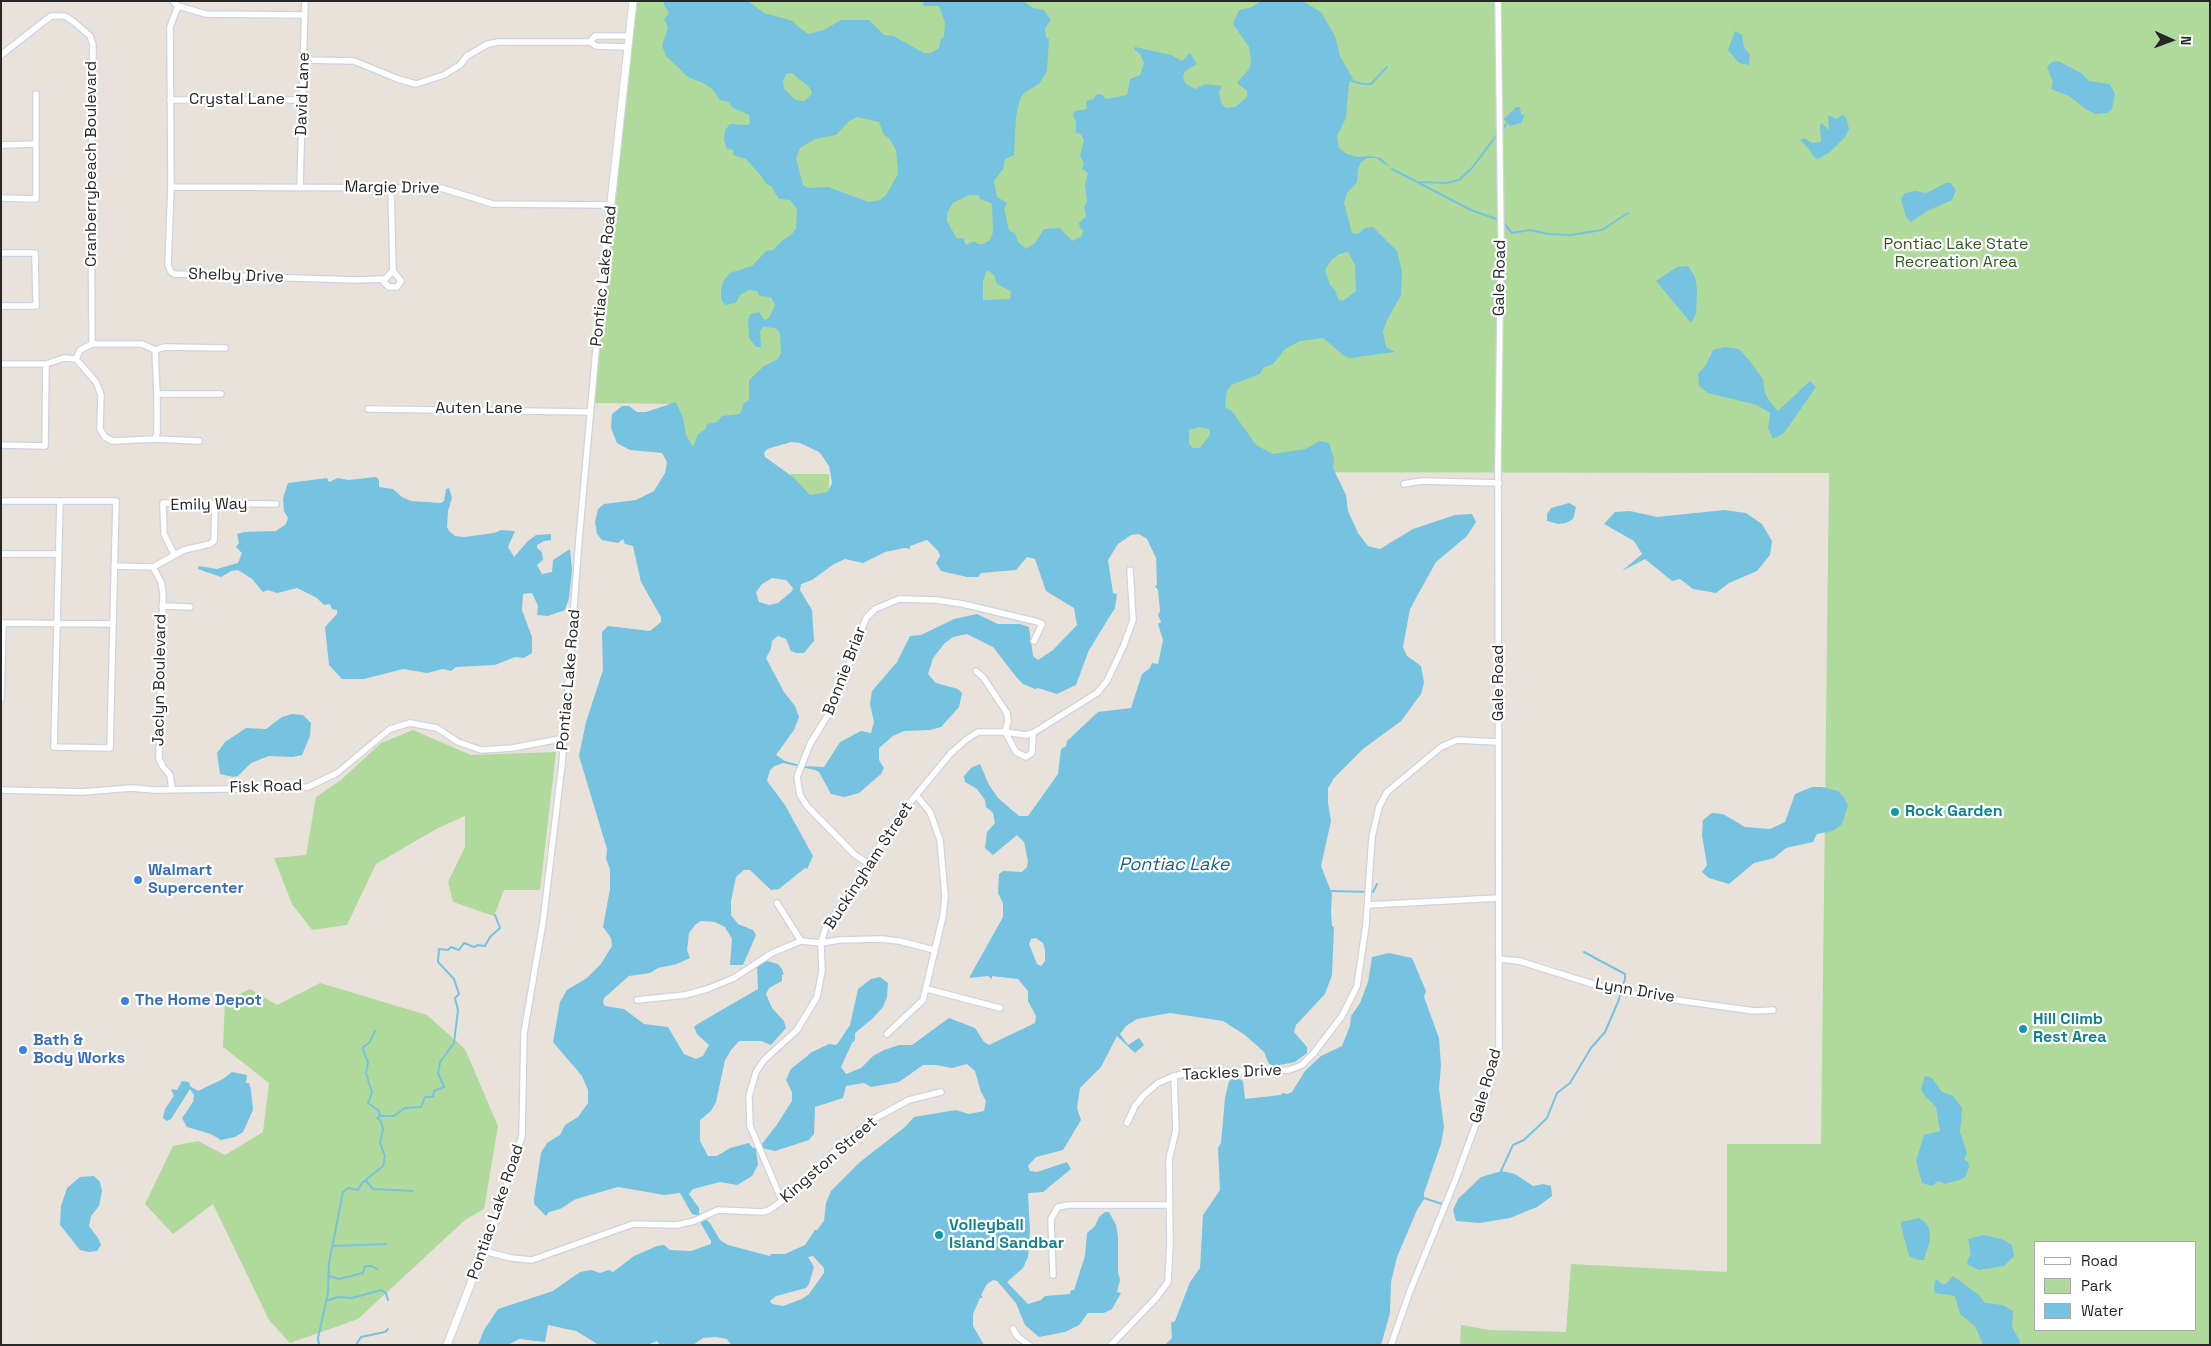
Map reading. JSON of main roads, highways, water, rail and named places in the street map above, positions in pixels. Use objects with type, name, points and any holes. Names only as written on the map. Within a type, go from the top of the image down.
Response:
[{"type":"water","name":"Pontiac Lake","points":[[664,1],[748,1],[764,13],[793,21],[808,34],[824,30],[841,20],[869,20],[884,35],[893,36],[924,53],[931,53],[939,48],[941,39],[944,37],[945,23],[939,6],[924,6],[922,1],[1023,1],[1033,8],[1044,10],[1051,20],[1045,28],[1046,37],[1049,39],[1047,71],[1039,84],[1024,93],[1020,99],[1016,117],[1014,155],[1005,159],[1003,169],[994,181],[997,197],[1007,203],[1004,208],[1009,231],[1015,233],[1018,242],[1026,249],[1035,243],[1044,229],[1060,228],[1072,241],[1082,236],[1083,230],[1080,228],[1079,223],[1086,216],[1084,207],[1087,202],[1085,184],[1088,173],[1082,169],[1084,163],[1080,156],[1084,140],[1081,134],[1076,133],[1076,122],[1073,115],[1075,111],[1087,109],[1086,101],[1094,99],[1096,95],[1101,94],[1106,99],[1127,95],[1130,79],[1140,75],[1144,63],[1140,54],[1134,49],[1135,47],[1171,55],[1182,61],[1190,53],[1197,64],[1185,71],[1183,77],[1185,83],[1195,89],[1205,84],[1222,86],[1219,92],[1221,103],[1226,108],[1235,107],[1247,97],[1247,91],[1237,83],[1249,69],[1251,61],[1249,47],[1233,24],[1239,10],[1252,7],[1261,1],[1302,1],[1321,12],[1335,36],[1340,56],[1353,79],[1349,83],[1346,118],[1337,136],[1339,148],[1347,154],[1358,157],[1371,156],[1381,158],[1392,169],[1376,158],[1368,158],[1361,162],[1358,169],[1357,182],[1347,193],[1344,203],[1352,233],[1358,234],[1365,228],[1373,227],[1397,251],[1402,272],[1401,295],[1386,322],[1383,332],[1386,347],[1395,352],[1350,358],[1343,355],[1323,338],[1300,341],[1285,349],[1273,364],[1263,368],[1260,374],[1231,385],[1227,391],[1225,407],[1232,411],[1256,445],[1273,454],[1305,449],[1320,441],[1329,443],[1334,460],[1333,468],[1346,495],[1348,511],[1358,533],[1368,546],[1380,549],[1413,529],[1455,515],[1472,514],[1476,522],[1467,536],[1436,562],[1410,609],[1403,647],[1407,656],[1421,666],[1424,683],[1421,694],[1401,721],[1363,749],[1334,778],[1328,788],[1331,821],[1321,866],[1332,894],[1331,912],[1332,926],[1334,927],[1332,975],[1325,994],[1296,1025],[1294,1032],[1307,1047],[1307,1053],[1295,1062],[1275,1066],[1269,1064],[1264,1052],[1245,1035],[1223,1021],[1170,1013],[1137,1019],[1126,1026],[1120,1034],[1128,1045],[1139,1038],[1144,1045],[1135,1053],[1117,1036],[1101,1067],[1080,1088],[1077,1108],[1081,1120],[1063,1150],[1036,1157],[1028,1166],[1030,1171],[1037,1172],[1067,1162],[1071,1169],[1043,1192],[1028,1193],[1030,1231],[1028,1257],[1023,1268],[1007,1282],[1028,1304],[1041,1300],[1045,1296],[1070,1294],[1071,1290],[1074,1290],[1085,1256],[1087,1233],[1095,1226],[1099,1217],[1105,1212],[1109,1212],[1116,1225],[1120,1280],[1117,1292],[1121,1293],[1112,1309],[1104,1313],[1088,1313],[1079,1325],[1065,1332],[1039,1337],[1025,1325],[1016,1303],[997,1281],[993,1280],[987,1284],[981,1295],[983,1298],[980,1298],[973,1314],[973,1326],[984,1345],[731,1345],[727,1339],[715,1337],[703,1338],[693,1345],[660,1345],[657,1341],[647,1345],[599,1345],[576,1331],[548,1325],[545,1342],[519,1339],[508,1345],[478,1345],[484,1330],[498,1309],[553,1291],[580,1272],[591,1270],[600,1273],[609,1270],[613,1272],[634,1256],[657,1246],[664,1245],[670,1250],[691,1251],[711,1244],[696,1215],[692,1214],[680,1193],[664,1195],[618,1187],[576,1199],[560,1209],[549,1212],[546,1216],[534,1204],[541,1153],[547,1143],[560,1135],[565,1125],[578,1117],[588,1103],[588,1090],[582,1076],[553,1042],[560,1002],[567,990],[587,978],[601,964],[612,946],[611,938],[603,927],[610,889],[610,869],[606,859],[607,849],[579,756],[586,722],[603,670],[602,632],[608,626],[650,631],[661,622],[661,617],[641,582],[633,546],[625,544],[623,539],[618,543],[602,540],[597,534],[595,522],[598,509],[604,504],[636,500],[654,491],[665,473],[667,462],[662,453],[630,450],[617,443],[611,428],[612,414],[622,406],[629,406],[637,412],[646,412],[676,402],[683,418],[686,435],[693,447],[698,434],[705,430],[707,424],[717,422],[722,416],[740,414],[744,403],[749,400],[749,380],[764,366],[778,359],[781,353],[780,333],[776,328],[763,327],[760,331],[761,347],[756,347],[749,338],[748,320],[750,314],[759,312],[764,320],[769,318],[775,305],[771,297],[760,296],[757,291],[749,290],[740,295],[736,303],[725,305],[721,299],[721,289],[724,280],[730,273],[752,266],[766,251],[773,250],[796,229],[797,209],[790,200],[779,199],[771,186],[766,184],[746,159],[733,155],[733,150],[727,149],[724,140],[725,130],[730,124],[748,125],[750,122],[749,115],[733,108],[729,102],[720,100],[712,89],[688,77],[666,56],[662,46],[668,27],[664,19],[669,13],[664,5]],"holes":[[[792,73],[810,88],[812,94],[804,101],[795,100],[784,88],[783,82],[786,74]],[[857,117],[879,122],[884,135],[889,138],[896,150],[898,174],[886,195],[880,200],[869,202],[828,187],[808,188],[803,185],[796,158],[800,148],[815,139],[836,135],[849,121]],[[969,195],[979,195],[980,199],[991,203],[993,232],[990,240],[983,244],[978,244],[974,241],[966,245],[963,238],[957,239],[947,221],[947,213],[953,203]],[[1348,252],[1355,265],[1356,291],[1343,301],[1338,299],[1335,290],[1330,285],[1325,270],[1332,259]],[[987,270],[994,275],[997,284],[1011,291],[1010,299],[983,300],[983,281]],[[1199,427],[1209,429],[1210,435],[1200,448],[1193,448],[1189,444],[1189,430]],[[791,442],[800,443],[819,452],[829,466],[832,483],[828,492],[810,495],[793,477],[765,457],[764,453],[767,449]],[[1139,534],[1147,539],[1156,558],[1157,585],[1155,586],[1158,590],[1160,611],[1158,615],[1161,622],[1158,624],[1163,640],[1158,664],[1152,663],[1150,668],[1142,674],[1131,708],[1098,712],[1067,741],[1066,746],[1061,749],[1058,774],[1028,816],[1019,816],[998,798],[989,785],[980,764],[971,768],[964,776],[965,782],[977,789],[985,800],[986,807],[993,813],[995,823],[987,832],[985,848],[993,855],[1017,835],[1024,842],[1028,861],[1027,867],[1022,872],[1003,871],[999,874],[998,893],[1003,903],[1003,917],[969,978],[988,976],[992,979],[992,976],[1018,979],[1028,991],[1028,1001],[1036,1016],[1035,1023],[989,1045],[984,1042],[975,1028],[949,1018],[912,1045],[899,1045],[884,1050],[873,1056],[861,1068],[846,1074],[841,1067],[855,1040],[855,1033],[883,1007],[887,997],[888,983],[880,977],[871,979],[858,989],[850,1025],[838,1043],[836,1045],[829,1044],[812,1052],[791,1069],[786,1080],[792,1092],[792,1101],[760,1146],[753,1148],[749,1143],[730,1148],[717,1156],[708,1156],[700,1141],[700,1120],[711,1111],[716,1102],[725,1060],[731,1050],[739,1041],[761,1041],[771,1045],[786,1028],[784,1021],[772,1008],[766,994],[769,988],[782,981],[782,974],[784,975],[782,969],[778,964],[767,961],[757,966],[758,989],[694,1027],[697,1034],[709,1045],[703,1056],[696,1059],[684,1054],[668,1027],[644,1024],[624,1009],[605,1006],[603,1003],[604,998],[629,976],[650,973],[658,968],[677,964],[690,958],[687,950],[689,933],[701,921],[715,922],[725,927],[732,939],[730,965],[743,965],[756,935],[753,930],[738,924],[731,915],[731,901],[736,877],[744,870],[750,870],[771,890],[779,889],[805,868],[807,869],[813,856],[785,805],[767,781],[770,770],[783,763],[815,770],[819,772],[831,794],[844,797],[859,793],[881,774],[884,768],[879,760],[879,748],[893,736],[904,731],[930,730],[941,727],[959,707],[962,693],[958,689],[936,683],[928,674],[933,658],[944,644],[953,637],[967,634],[993,647],[1017,678],[1023,684],[1035,689],[1038,688],[1057,694],[1076,685],[1089,650],[1115,608],[1117,594],[1113,593],[1108,560],[1118,544],[1131,535]],[[927,540],[938,551],[940,556],[936,563],[941,571],[967,577],[978,577],[981,573],[1016,570],[1027,557],[1035,559],[1046,591],[1074,608],[1077,625],[1053,650],[1038,660],[1033,656],[1029,627],[1020,624],[998,624],[977,614],[954,619],[921,635],[910,636],[897,662],[872,691],[870,704],[874,722],[871,733],[861,731],[840,742],[824,767],[803,766],[785,761],[776,755],[794,730],[799,717],[795,706],[784,692],[766,658],[771,649],[772,641],[778,636],[786,639],[791,651],[796,653],[804,653],[814,641],[812,610],[800,590],[801,584],[812,580],[834,564],[845,559],[863,563],[885,552],[905,548],[910,549],[910,546]],[[772,578],[786,580],[793,588],[778,603],[769,605],[759,602],[756,592],[762,584]],[[1036,938],[1043,943],[1045,950],[1045,961],[1041,966],[1037,964],[1029,944],[1031,939]],[[967,1064],[975,1071],[981,1092],[986,1101],[984,1111],[969,1114],[956,1110],[914,1117],[905,1127],[860,1162],[831,1191],[826,1203],[824,1221],[805,1245],[785,1254],[771,1254],[770,1256],[728,1245],[720,1240],[710,1223],[699,1213],[699,1208],[689,1194],[693,1189],[720,1182],[737,1185],[752,1176],[758,1165],[756,1150],[761,1148],[775,1151],[809,1140],[814,1134],[815,1107],[843,1098],[846,1086],[864,1083],[871,1087],[899,1082],[923,1065],[952,1068]],[[813,1256],[824,1268],[824,1273],[809,1294],[802,1299],[783,1306],[772,1304],[770,1301],[776,1296],[806,1288],[814,1267],[808,1257]]]},
{"type":"water","points":[[1735,31],[1742,35],[1744,47],[1750,55],[1749,65],[1739,63],[1728,50]]},
{"type":"water","points":[[2058,61],[2081,73],[2089,81],[2110,84],[2115,94],[2112,109],[2107,113],[2096,114],[2087,110],[2069,96],[2051,89],[2053,82],[2047,67],[2052,62]]},
{"type":"water","points":[[1516,107],[1520,107],[1521,114],[1525,115],[1521,123],[1510,126],[1504,119]]},
{"type":"water","points":[[1828,115],[1837,119],[1842,115],[1846,117],[1849,129],[1845,137],[1830,152],[1818,159],[1814,157],[1800,140],[1804,138],[1812,143],[1821,142],[1820,126],[1821,123],[1829,130]]},
{"type":"water","points":[[1946,183],[1951,183],[1956,190],[1952,200],[1927,211],[1911,222],[1906,217],[1901,199],[1905,193],[1915,191],[1926,193]]},
{"type":"water","points":[[1688,266],[1695,277],[1697,289],[1696,314],[1691,323],[1656,281],[1677,267]]},
{"type":"water","points":[[1725,347],[1739,349],[1749,360],[1763,379],[1765,393],[1778,411],[1810,381],[1816,387],[1784,433],[1773,439],[1768,428],[1770,413],[1757,405],[1708,393],[1699,386],[1698,374],[1706,365],[1713,350]]},
{"type":"water","points":[[376,477],[379,480],[379,487],[393,489],[402,497],[411,501],[441,503],[444,501],[446,489],[449,488],[452,498],[448,511],[447,527],[449,531],[455,536],[464,537],[494,533],[501,530],[515,531],[508,547],[514,557],[536,535],[551,534],[551,540],[537,545],[537,548],[542,552],[543,560],[537,565],[542,574],[552,572],[553,560],[570,549],[572,570],[569,598],[565,610],[548,616],[537,615],[538,606],[532,593],[523,594],[522,610],[532,637],[532,653],[524,658],[515,657],[495,665],[456,667],[451,671],[443,669],[427,673],[403,669],[364,679],[342,679],[329,665],[325,627],[337,614],[337,610],[332,609],[330,604],[324,605],[317,598],[297,588],[277,593],[268,590],[263,592],[252,579],[238,570],[231,571],[221,577],[198,569],[199,566],[217,569],[238,563],[242,553],[236,547],[239,543],[237,534],[276,531],[286,524],[288,518],[284,511],[283,498],[288,483],[327,478],[329,482],[338,478],[348,480]]},
{"type":"water","points":[[1569,503],[1576,507],[1573,519],[1566,523],[1558,524],[1547,521],[1547,514],[1551,508]]},
{"type":"water","points":[[1724,510],[1746,513],[1762,524],[1772,541],[1770,555],[1757,571],[1729,583],[1716,593],[1693,589],[1680,579],[1672,581],[1645,559],[1622,571],[1642,554],[1634,541],[1604,524],[1615,512],[1630,511],[1657,517]]},
{"type":"water","points":[[292,714],[303,715],[311,723],[310,736],[302,755],[293,757],[269,756],[251,763],[238,776],[233,777],[220,774],[217,753],[225,742],[246,728],[266,729],[282,717]]},
{"type":"water","points":[[1812,787],[1822,787],[1838,791],[1848,805],[1842,824],[1833,831],[1817,834],[1813,842],[1786,848],[1774,858],[1754,863],[1729,884],[1709,878],[1702,872],[1707,865],[1702,835],[1703,820],[1712,813],[1723,814],[1745,827],[1770,829],[1785,822],[1795,794]]},
{"type":"water","points":[[1389,953],[1412,958],[1426,991],[1424,997],[1439,1038],[1441,1066],[1439,1088],[1444,1127],[1441,1144],[1424,1193],[1424,1199],[1417,1210],[1397,1257],[1391,1282],[1390,1313],[1381,1345],[1165,1345],[1172,1338],[1171,1323],[1175,1321],[1190,1282],[1200,1268],[1203,1215],[1220,1190],[1218,1148],[1221,1143],[1225,1098],[1229,1081],[1235,1077],[1243,1081],[1245,1099],[1292,1092],[1305,1071],[1321,1056],[1342,1046],[1350,1026],[1351,1016],[1360,1003],[1368,982],[1372,957]]},
{"type":"water","points":[[232,1072],[247,1075],[246,1083],[249,1083],[251,1090],[253,1110],[243,1132],[235,1137],[221,1140],[211,1134],[187,1127],[182,1118],[193,1102],[194,1095],[190,1089],[171,1119],[167,1121],[163,1118],[165,1109],[174,1096],[171,1089],[177,1090],[182,1081],[189,1082],[190,1086],[198,1091],[223,1079]]},
{"type":"water","points":[[1925,1076],[1932,1078],[1942,1092],[1953,1096],[1962,1108],[1960,1132],[1967,1153],[1964,1159],[1968,1162],[1969,1166],[1966,1176],[1962,1179],[1945,1184],[1938,1181],[1932,1186],[1922,1183],[1916,1161],[1924,1135],[1940,1131],[1936,1107],[1921,1089]]},
{"type":"water","points":[[1502,1171],[1515,1174],[1533,1186],[1543,1184],[1551,1186],[1552,1196],[1537,1207],[1510,1218],[1480,1223],[1456,1221],[1453,1210],[1458,1199],[1481,1177]]},
{"type":"water","points":[[94,1176],[100,1182],[102,1191],[99,1206],[91,1216],[89,1226],[101,1245],[97,1251],[89,1252],[80,1250],[60,1225],[61,1206],[67,1188],[80,1177]]},
{"type":"water","points":[[1919,1218],[1929,1228],[1930,1240],[1924,1260],[1918,1260],[1909,1256],[1901,1226],[1901,1222]]},
{"type":"water","points":[[1984,1235],[2002,1239],[2012,1245],[2014,1256],[2004,1266],[1979,1270],[1968,1265],[1967,1261],[1971,1254],[1968,1239]]},
{"type":"water","points":[[1953,1276],[1979,1295],[1985,1303],[2003,1305],[2013,1311],[2012,1327],[2020,1341],[2019,1345],[1983,1345],[1975,1326],[1960,1314],[1955,1296],[1935,1293],[1936,1279],[1942,1284],[1946,1284]]},
{"type":"waterway","points":[[1352,81],[1371,84],[1387,67]]},
{"type":"waterway","points":[[1504,128],[1506,124]]},
{"type":"waterway","points":[[1417,182],[1447,183],[1459,180],[1472,168],[1496,136]]},
{"type":"waterway","points":[[1392,169],[1471,210],[1499,220]]},
{"type":"waterway","points":[[1503,222],[1512,233],[1530,230],[1548,234],[1571,235],[1602,230],[1628,213]]},
{"type":"waterway","points":[[1331,891],[1373,892],[1377,884]]},
{"type":"waterway","points":[[380,1116],[394,1116],[405,1108],[421,1107],[425,1097],[433,1097],[434,1091],[444,1087],[438,1073],[440,1062],[454,1043],[458,1010],[455,998],[459,994],[454,979],[438,962],[439,949],[448,950],[451,947],[459,950],[464,943],[474,947],[478,945],[485,946],[490,937],[500,928],[495,915]]},
{"type":"waterway","points":[[1501,1171],[1513,1145],[1524,1140],[1547,1118],[1557,1093],[1570,1083],[1591,1048],[1605,1032],[1618,1002],[1625,974],[1584,952]]},
{"type":"waterway","points":[[375,1031],[369,1043],[363,1047],[363,1050],[368,1062],[366,1073],[372,1093],[368,1103],[379,1111],[380,1116]]},
{"type":"waterway","points":[[319,1345],[318,1338],[328,1293],[329,1263],[343,1192],[348,1188],[358,1190],[362,1183],[383,1166],[385,1156],[380,1143],[383,1129],[381,1121],[377,1118],[380,1116]]},
{"type":"waterway","points":[[366,1181],[373,1189],[413,1191]]},
{"type":"waterway","points":[[1424,1198],[1442,1204]]},
{"type":"waterway","points":[[333,1246],[386,1244]]},
{"type":"waterway","points":[[329,1276],[339,1279],[363,1273],[365,1266],[372,1266],[377,1269]]},
{"type":"waterway","points":[[326,1301],[338,1297],[352,1298],[381,1290],[386,1293],[388,1300]]},
{"type":"waterway","points":[[356,1345],[361,1337],[385,1332],[388,1329]]},
{"type":"place","name":"Rock Garden","points":[[1895,812]]},
{"type":"place","name":"Walmart Supercenter","points":[[138,880]]},
{"type":"place","name":"The Home Depot","points":[[125,1001]]},
{"type":"place","name":"Hill Climb Rest Area","points":[[2023,1029]]},
{"type":"place","name":"Bath & Body Works","points":[[23,1050]]},
{"type":"place","name":"Volleyball Island Sandbar","points":[[939,1235]]},
{"type":"park label","name":"Pontiac Lake State Recreation Area","points":[[1956,254]]}]
